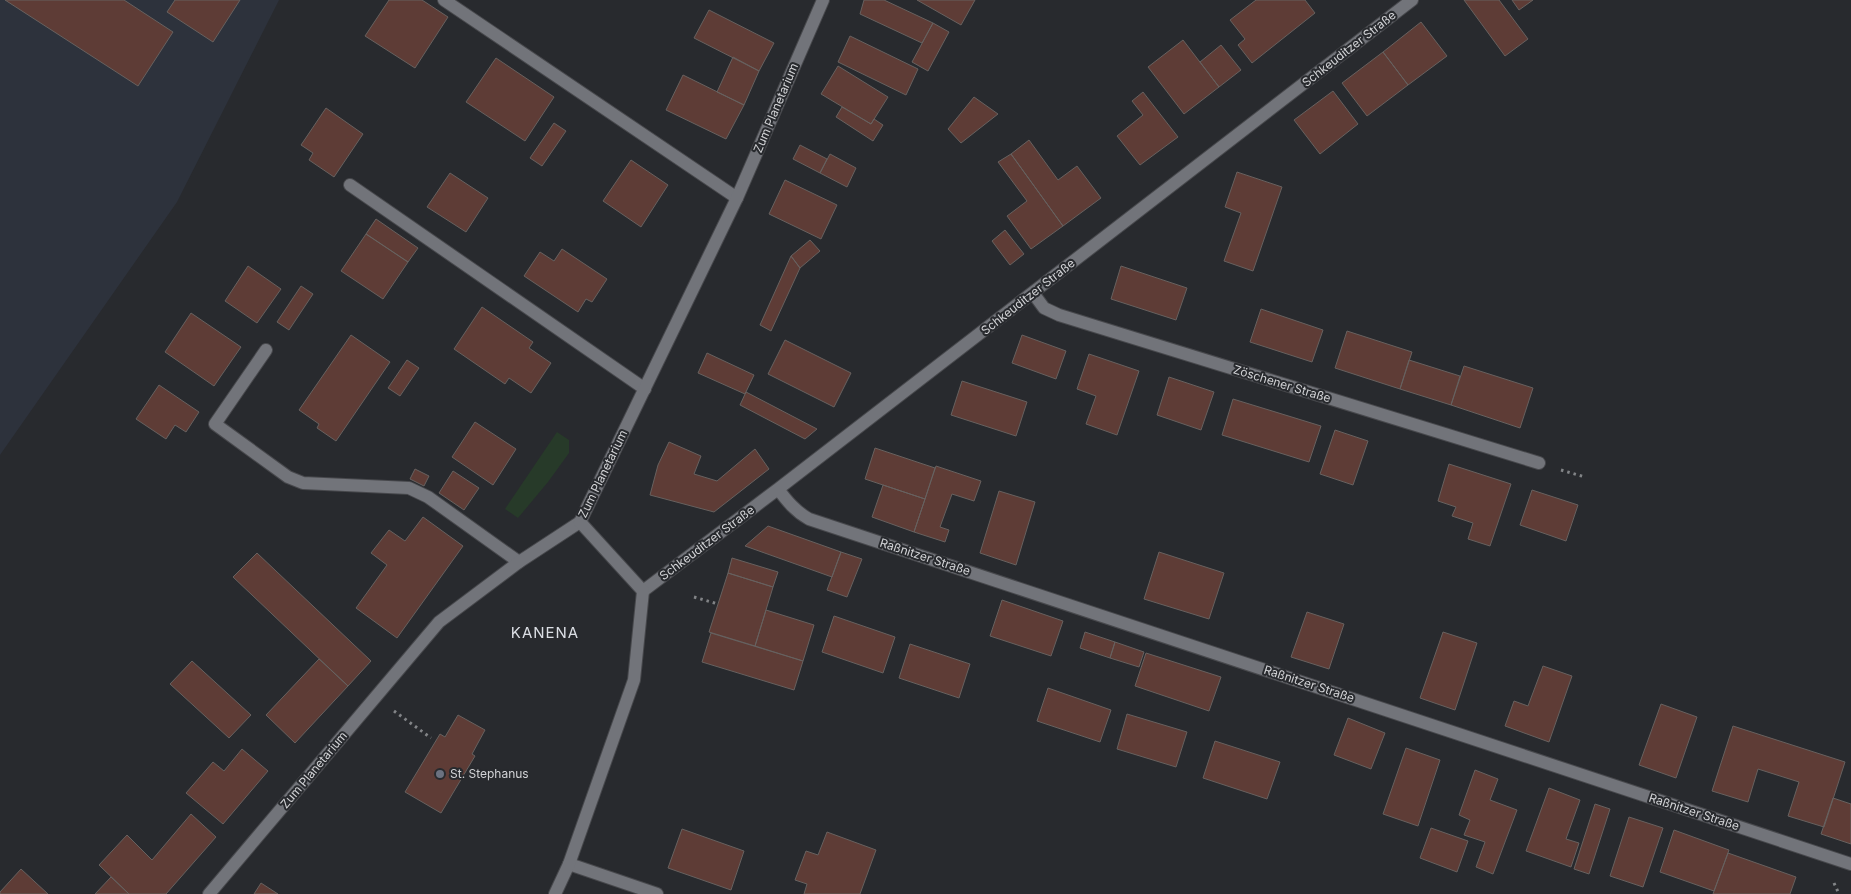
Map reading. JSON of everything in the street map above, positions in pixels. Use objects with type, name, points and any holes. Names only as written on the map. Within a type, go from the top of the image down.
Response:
[{"type":"street","points":[[444,0],[737,198]]},
{"type":"street","name":"Zum Planetarium","points":[[209,894],[439,622],[519,562],[580,522],[737,198],[823,0]]},
{"type":"street","name":"Schkeuditzer Straße","points":[[643,591],[1412,0]]},
{"type":"street","points":[[350,185],[645,389]]},
{"type":"street","name":"Zöschener Straße","points":[[1033,293],[1044,308],[1059,315],[1539,463]]},
{"type":"street","points":[[266,350],[215,424],[288,477],[303,483],[409,488],[428,497],[519,562]]},
{"type":"street","name":"Raßnitzer Straße","points":[[778,489],[799,514],[809,519],[1851,864]]},
{"type":"street","points":[[555,894],[569,864],[634,680],[643,591],[580,522]]},
{"type":"street","points":[[569,864],[657,894]]},
{"type":"path","points":[[694,597],[718,604]]},
{"type":"path","points":[[375,697],[431,738]]},
{"type":"shaded area","points":[[0,0],[279,0],[177,202],[0,455]]},
{"type":"green space","points":[[557,432],[569,440],[569,453],[518,518],[505,509]]},
{"type":"building","points":[[5,0],[124,0],[173,32],[138,86]]},
{"type":"building","points":[[175,0],[240,0],[213,42],[167,12]]},
{"type":"building","points":[[389,0],[422,0],[448,17],[415,68],[365,36]]},
{"type":"building","points":[[864,0],[884,0],[933,23],[922,43],[860,14]]},
{"type":"building","points":[[917,0],[975,0],[961,25]]},
{"type":"building","points":[[1256,0],[1305,0],[1315,13],[1252,63],[1238,45],[1245,39],[1230,20]]},
{"type":"building","points":[[1464,0],[1499,0],[1528,39],[1505,56]]},
{"type":"building","points":[[1512,0],[1533,0],[1519,10]]},
{"type":"building","points":[[709,10],[774,43],[759,71],[694,38]]},
{"type":"building","points":[[1421,22],[1447,56],[1408,85],[1383,52]]},
{"type":"building","points":[[933,23],[949,32],[928,71],[912,62]]},
{"type":"building","points":[[850,36],[918,69],[906,95],[838,62]]},
{"type":"building","points":[[1183,40],[1219,87],[1184,114],[1148,67]]},
{"type":"building","points":[[1221,45],[1241,70],[1219,87],[1200,62]]},
{"type":"building","points":[[1383,52],[1408,85],[1367,116],[1342,83]]},
{"type":"building","points":[[733,57],[759,71],[744,105],[717,92]]},
{"type":"building","points":[[496,58],[554,97],[525,141],[466,102]]},
{"type":"building","points":[[838,66],[888,97],[871,124],[821,94]]},
{"type":"building","points":[[683,75],[744,105],[726,139],[666,110]]},
{"type":"building","points":[[1333,91],[1358,124],[1320,154],[1294,120]]},
{"type":"building","points":[[1143,92],[1178,137],[1140,165],[1117,136],[1143,115],[1132,101]]},
{"type":"building","points":[[974,97],[998,114],[961,143],[948,129]]},
{"type":"building","points":[[842,107],[871,124],[874,119],[883,125],[873,141],[836,117]]},
{"type":"building","points":[[326,108],[363,134],[334,177],[309,160],[313,153],[301,145]]},
{"type":"building","points":[[554,123],[566,131],[542,166],[530,158]]},
{"type":"building","points":[[1029,140],[1058,180],[1077,166],[1101,198],[1063,226],[1011,154]]},
{"type":"building","points":[[800,145],[827,159],[820,173],[793,159]]},
{"type":"building","points":[[830,154],[856,168],[847,187],[820,173]]},
{"type":"building","points":[[1011,154],[1063,226],[1031,249],[1007,216],[1027,201],[998,162]]},
{"type":"building","points":[[631,160],[668,185],[641,227],[603,201]]},
{"type":"building","points":[[1237,172],[1282,187],[1253,271],[1224,261],[1241,213],[1225,207]]},
{"type":"building","points":[[450,173],[488,198],[466,232],[427,207]]},
{"type":"building","points":[[785,180],[837,205],[821,239],[769,214]]},
{"type":"building","points":[[376,219],[418,248],[408,262],[366,234]]},
{"type":"building","points":[[1005,230],[1024,254],[1010,265],[992,241]]},
{"type":"building","points":[[366,234],[408,262],[383,299],[341,271]]},
{"type":"building","points":[[810,240],[820,251],[800,268],[791,256]]},
{"type":"building","points":[[562,249],[607,279],[592,302],[586,299],[578,312],[524,276],[540,252],[554,261]]},
{"type":"building","points":[[791,256],[800,268],[771,331],[760,325]]},
{"type":"building","points":[[248,266],[281,289],[257,323],[225,301]]},
{"type":"building","points":[[1121,266],[1187,288],[1176,320],[1111,299]]},
{"type":"building","points":[[301,286],[313,294],[289,330],[277,322]]},
{"type":"building","points":[[482,307],[533,342],[529,348],[551,363],[531,393],[509,378],[505,384],[454,349]]},
{"type":"building","points":[[1261,309],[1323,330],[1312,362],[1250,342]]},
{"type":"building","points":[[191,313],[241,347],[214,386],[165,352]]},
{"type":"building","points":[[1347,331],[1412,352],[1400,389],[1335,368]]},
{"type":"building","points":[[351,335],[390,362],[336,441],[317,428],[319,424],[299,410]]},
{"type":"building","points":[[1022,335],[1066,351],[1056,379],[1012,363]]},
{"type":"building","points":[[785,340],[851,373],[834,407],[768,374]]},
{"type":"building","points":[[707,353],[754,375],[745,394],[698,373]]},
{"type":"building","points":[[1089,354],[1139,371],[1117,435],[1086,424],[1096,396],[1077,389]]},
{"type":"building","points":[[407,360],[419,368],[400,396],[388,388]]},
{"type":"building","points":[[1409,360],[1460,376],[1451,405],[1400,389]]},
{"type":"building","points":[[1464,366],[1533,388],[1520,428],[1451,405]]},
{"type":"building","points":[[1169,377],[1214,392],[1201,430],[1157,415]]},
{"type":"building","points":[[962,381],[1027,402],[1016,436],[951,415]]},
{"type":"building","points":[[159,385],[199,412],[186,432],[175,425],[166,439],[136,419]]},
{"type":"building","points":[[746,392],[817,429],[805,439],[740,405]]},
{"type":"building","points":[[1233,399],[1321,426],[1309,462],[1222,435]]},
{"type":"building","points":[[475,422],[516,449],[493,485],[452,457]]},
{"type":"building","points":[[1335,430],[1368,441],[1353,485],[1320,474]]},
{"type":"building","points":[[669,442],[701,456],[694,474],[717,481],[755,449],[769,469],[714,512],[650,495],[658,465]]},
{"type":"building","points":[[875,448],[935,468],[925,499],[865,479]]},
{"type":"building","points":[[1449,464],[1511,484],[1490,546],[1468,539],[1473,523],[1452,516],[1456,507],[1438,501]]},
{"type":"building","points":[[936,466],[981,481],[974,501],[952,494],[940,527],[949,530],[945,542],[914,532]]},
{"type":"building","points":[[415,469],[429,476],[424,486],[410,479]]},
{"type":"building","points":[[453,471],[479,488],[464,510],[439,493]]},
{"type":"building","points":[[883,485],[925,499],[914,532],[872,517]]},
{"type":"building","points":[[1532,490],[1578,505],[1566,541],[1520,525]]},
{"type":"building","points":[[999,491],[1035,502],[1016,565],[980,553]]},
{"type":"building","points":[[423,517],[463,546],[397,638],[356,608],[387,565],[371,553],[389,530],[405,541]]},
{"type":"building","points":[[768,526],[841,552],[832,577],[745,546]]},
{"type":"building","points":[[841,552],[862,559],[847,597],[827,590]]},
{"type":"building","points":[[1159,552],[1224,573],[1209,619],[1144,599]]},
{"type":"building","points":[[257,553],[371,661],[348,686],[233,577]]},
{"type":"building","points":[[732,558],[778,572],[773,587],[728,573]]},
{"type":"building","points":[[728,573],[773,587],[755,646],[709,632]]},
{"type":"building","points":[[1002,600],[1063,621],[1051,656],[990,636]]},
{"type":"building","points":[[766,610],[814,625],[803,661],[755,646]]},
{"type":"building","points":[[1307,612],[1344,624],[1329,669],[1291,657]]},
{"type":"building","points":[[834,616],[895,637],[883,673],[822,652]]},
{"type":"building","points":[[1085,632],[1115,642],[1110,658],[1080,648]]},
{"type":"building","points":[[1443,632],[1477,643],[1455,710],[1420,698]]},
{"type":"building","points":[[711,633],[803,661],[794,690],[702,662]]},
{"type":"building","points":[[1115,642],[1144,652],[1139,667],[1110,658]]},
{"type":"building","points":[[910,644],[970,664],[959,698],[899,678]]},
{"type":"building","points":[[1146,653],[1221,677],[1209,711],[1135,686]]},
{"type":"building","points":[[319,659],[348,686],[295,743],[266,715]]},
{"type":"building","points":[[192,661],[251,715],[229,738],[170,684]]},
{"type":"building","points":[[1543,666],[1572,676],[1549,742],[1505,726],[1514,701],[1528,706]]},
{"type":"building","points":[[1048,688],[1111,710],[1100,742],[1037,721]]},
{"type":"building","points":[[1661,704],[1697,717],[1676,778],[1639,765]]},
{"type":"building","points":[[1127,714],[1187,732],[1176,767],[1117,749]]},
{"type":"building","name":"St. Stephanus","points":[[458,715],[485,730],[472,754],[475,756],[441,813],[405,792],[440,734],[445,737]]},
{"type":"building","points":[[1348,718],[1385,733],[1371,769],[1334,755]]},
{"type":"building","points":[[1733,726],[1845,762],[1824,827],[1788,816],[1799,782],[1758,769],[1748,802],[1712,791]]},
{"type":"building","points":[[1215,741],[1280,762],[1267,799],[1203,778]]},
{"type":"building","points":[[1406,748],[1440,760],[1418,826],[1383,814]]},
{"type":"building","points":[[242,749],[268,771],[223,824],[186,793],[213,762],[224,771]]},
{"type":"building","points":[[1475,770],[1498,779],[1490,800],[1517,810],[1493,874],[1476,867],[1485,842],[1464,835],[1470,820],[1459,815]]},
{"type":"building","points":[[1549,788],[1580,800],[1566,839],[1579,843],[1571,867],[1526,851]]},
{"type":"building","points":[[1833,798],[1851,804],[1851,844],[1821,834]]},
{"type":"building","points":[[1595,804],[1610,809],[1589,874],[1574,869]]},
{"type":"building","points":[[191,814],[216,837],[166,894],[129,894],[99,865],[127,835],[152,860]]},
{"type":"building","points":[[1629,817],[1663,828],[1643,887],[1610,876]]},
{"type":"building","points":[[1431,828],[1468,841],[1457,872],[1420,858]]},
{"type":"building","points":[[682,829],[744,851],[731,890],[668,868]]},
{"type":"building","points":[[1674,830],[1729,850],[1714,891],[1660,872]]},
{"type":"building","points":[[827,832],[876,850],[860,894],[804,894],[807,884],[795,880],[806,851],[818,855]]},
{"type":"building","points":[[1728,853],[1796,877],[1790,894],[1713,894]]},
{"type":"building","points":[[21,869],[48,894],[0,894]]},
{"type":"building","points":[[111,877],[129,894],[95,894]]},
{"type":"building","points":[[261,883],[278,894],[254,894]]},
{"type":"place","name":"St. Stephanus","points":[[440,774]]},
{"type":"district","name":"KANENA","points":[[545,633]]}]
